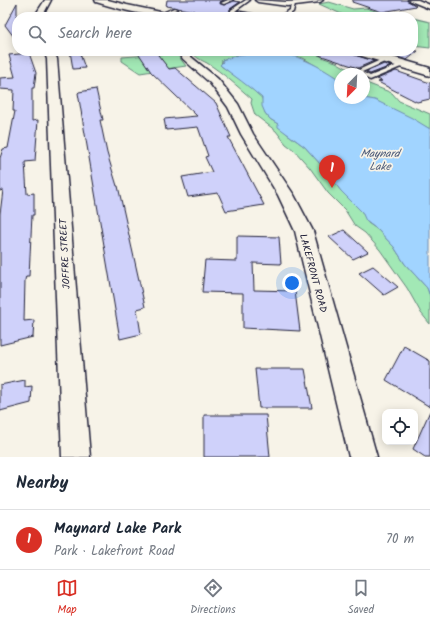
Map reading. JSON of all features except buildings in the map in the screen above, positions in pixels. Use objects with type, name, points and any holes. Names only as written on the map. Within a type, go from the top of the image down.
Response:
[{"type":"main road","points":[[100,0],[147,12]]},
{"type":"main road","points":[[116,5],[127,0]]},
{"type":"main road","points":[[116,5],[139,0]]},
{"type":"main road","points":[[376,56],[430,72]]},
{"type":"street","points":[[41,12],[48,0]]},
{"type":"street","points":[[258,0],[281,4],[293,4],[320,0]]},
{"type":"street","points":[[411,0],[430,7]]},
{"type":"street","name":"JOFFRE STREET","points":[[51,56],[76,457]]},
{"type":"street","name":"LAKEFRONT ROAD","points":[[186,56],[214,81],[234,106],[247,134],[286,195],[304,231],[363,457]]},
{"type":"lane","points":[[223,3],[231,0]]},
{"type":"lane","points":[[237,12],[232,11],[248,0]]},
{"type":"lane","points":[[290,12],[292,11],[293,4]]},
{"type":"lane","points":[[366,68],[387,59]]},
{"type":"lane","points":[[370,78],[405,64]]},
{"type":"green space","points":[[329,2],[353,9],[366,8],[379,12],[337,12],[319,4]]},
{"type":"green space","points":[[418,19],[430,22],[430,48],[418,47]]},
{"type":"green space","points":[[178,56],[186,66],[140,73],[122,61],[122,57]]},
{"type":"green space","points":[[195,56],[235,56],[222,60],[221,66],[245,83],[262,98],[265,113],[270,119],[305,147],[341,191],[362,212],[368,223],[378,230],[394,247],[405,264],[427,288],[430,296],[430,324],[421,313],[407,288],[380,250],[365,233],[355,226],[345,210],[328,193],[310,168],[294,150],[286,144],[276,131],[255,115],[251,103],[252,99],[219,71]]},
{"type":"green space","points":[[295,56],[321,56],[346,68],[334,68],[334,76],[303,58]]},
{"type":"green space","points":[[370,84],[392,93],[399,101],[430,114],[430,129],[376,101],[370,100]]},
{"type":"water","name":"Maynard Lake","points":[[235,56],[292,56],[302,59],[312,63],[334,76],[334,104],[370,104],[370,99],[375,100],[412,118],[430,129],[430,296],[427,288],[405,264],[394,247],[378,230],[366,221],[362,212],[341,191],[305,147],[278,127],[278,124],[270,119],[262,106],[262,98],[220,65],[223,62],[222,60]]},
{"type":"place","name":"Maynard Lake Park","points":[[332,188]]}]
